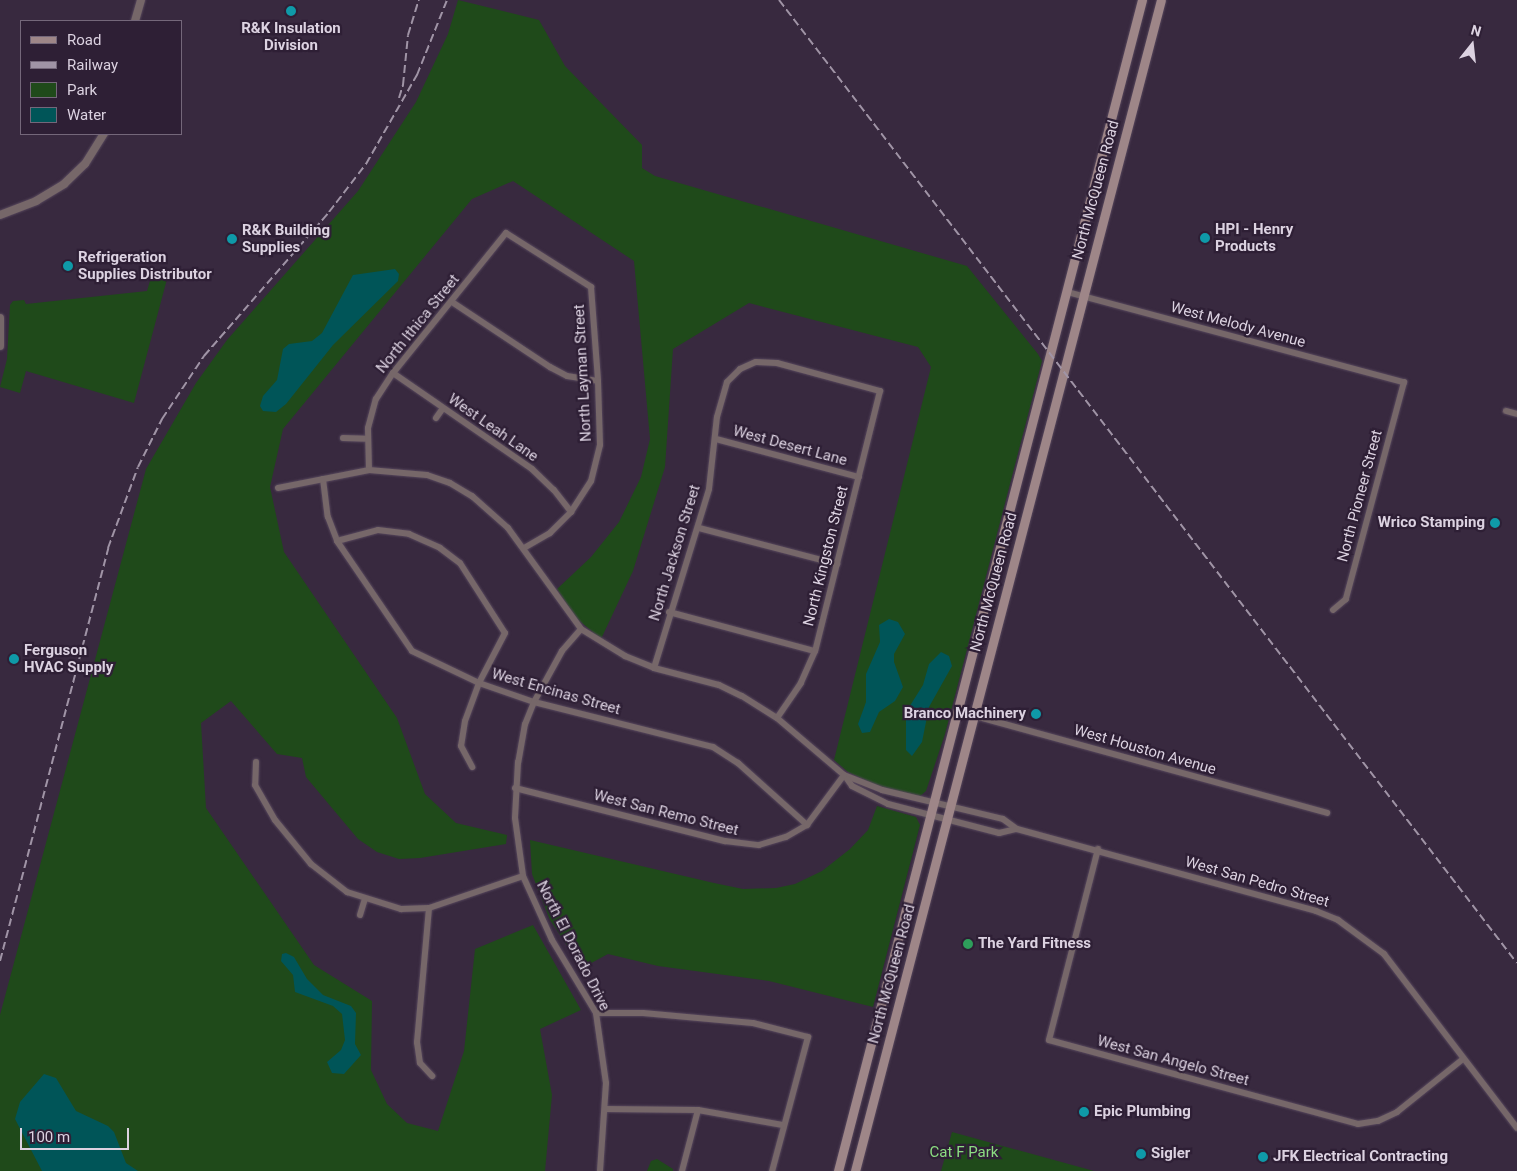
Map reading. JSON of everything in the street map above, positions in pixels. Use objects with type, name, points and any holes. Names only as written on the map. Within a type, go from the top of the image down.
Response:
[{"type":"main road","name":"North McQueen Road","points":[[838,1171],[1142,0]]},
{"type":"main road","name":"North McQueen Road","points":[[854,1171],[1161,0]]},
{"type":"main road","points":[[1130,50],[1147,54]]},
{"type":"main road","points":[[1009,514],[1025,517]]},
{"type":"street","points":[[135,20],[141,0]]},
{"type":"street","points":[[0,214],[36,201],[64,184],[85,164],[103,135]]},
{"type":"street","name":"North Layman Street","points":[[506,233],[591,287],[598,382],[600,445],[591,481],[571,512],[550,533],[524,548]]},
{"type":"street","name":"North Ithica Street","points":[[369,470],[367,439],[376,399],[393,373],[506,233]]},
{"type":"street","name":"West Melody Avenue","points":[[1067,292],[1404,382]]},
{"type":"street","points":[[452,302],[550,367],[568,376],[598,382]]},
{"type":"street","points":[[0,318],[0,346]]},
{"type":"street","name":"North Jackson Street","points":[[654,668],[669,612],[699,528],[709,488],[719,408],[727,382],[740,369],[756,362],[776,364],[880,391]]},
{"type":"street","name":"West Leah Lane","points":[[393,373],[532,469],[554,490],[571,512]]},
{"type":"street","name":"North Pioneer Street","points":[[1332,610],[1346,599],[1404,382]]},
{"type":"street","name":"North Kingston Street","points":[[777,718],[801,683],[815,650],[880,391]]},
{"type":"street","points":[[436,418],[443,408]]},
{"type":"street","points":[[1506,411],[1517,414]]},
{"type":"street","points":[[343,438],[367,439]]},
{"type":"street","name":"West Desert Lane","points":[[716,439],[858,477]]},
{"type":"street","name":"West San Pedro Street","points":[[278,488],[369,470],[427,475],[450,484],[493,513],[524,548],[547,586],[581,629],[625,656],[654,668],[719,685],[742,696],[777,718],[844,775],[852,786],[868,796],[1000,833],[1017,829]]},
{"type":"street","name":"West Encinas Street","points":[[323,479],[328,517],[337,541],[412,651],[478,683],[534,702],[713,747],[738,763],[807,825]]},
{"type":"street","points":[[699,528],[837,564]]},
{"type":"street","points":[[337,541],[378,530],[409,534],[440,548],[460,563],[505,633],[478,683],[465,721],[461,746],[472,767]]},
{"type":"street","points":[[669,612],[815,650]]},
{"type":"street","name":"North El Dorado Drive","points":[[581,629],[562,652],[534,702],[525,724],[515,788],[516,837],[523,876],[552,940],[596,1013],[606,1083],[600,1171]]},
{"type":"street","name":"West Houston Avenue","points":[[957,711],[1326,813]]},
{"type":"street","points":[[256,762],[255,785],[275,820],[321,873],[348,892],[401,909],[429,908],[523,876]]},
{"type":"street","name":"West San Pedro Street","points":[[844,775],[882,790],[950,808],[1003,819],[1017,829],[1098,849],[1316,911],[1338,920],[1384,954],[1517,1128]]},
{"type":"street","name":"West San Remo Street","points":[[515,788],[742,844],[759,844],[786,837],[807,825],[844,775]]},
{"type":"street","name":"West San Angelo Street","points":[[1098,849],[1049,1040],[1358,1124],[1378,1121],[1397,1112],[1463,1059]]},
{"type":"street","points":[[360,915],[365,899]]},
{"type":"street","points":[[429,908],[417,1042],[420,1063],[432,1076]]},
{"type":"street","points":[[596,1013],[644,1013],[753,1023],[808,1037],[772,1171]]},
{"type":"street","points":[[605,1109],[698,1110],[784,1125]]},
{"type":"street","points":[[682,1171],[698,1110]]},
{"type":"green space","points":[[458,0],[539,20],[565,66],[642,145],[642,168],[655,176],[967,266],[1038,354],[1042,361],[945,734],[926,791],[919,797],[880,787],[848,772],[834,760],[931,367],[918,347],[749,303],[673,349],[665,467],[633,571],[601,639],[575,617],[557,589],[591,557],[619,522],[641,477],[650,439],[634,261],[513,181],[472,199],[283,429],[270,487],[284,552],[397,718],[425,794],[456,823],[507,835],[506,844],[420,858],[399,859],[377,852],[358,839],[306,777],[302,758],[277,754],[231,701],[201,723],[206,808],[314,965],[372,1001],[371,1070],[387,1104],[407,1123],[438,1131],[464,1051],[475,949],[533,925],[581,1010],[540,1029],[552,1095],[545,1171],[0,1171],[0,1015],[146,469],[196,383],[227,340],[358,191],[416,102],[448,34]]},
{"type":"green space","points":[[152,274],[167,279],[134,403],[26,371],[20,393],[0,387],[7,359],[10,305],[13,301],[24,300],[26,304],[147,291]]},
{"type":"green space","points":[[877,806],[916,817],[920,825],[873,1007],[769,981],[658,966],[608,954],[582,968],[550,920],[532,874],[530,840],[743,889],[776,888],[795,884],[822,871],[850,849],[868,830]]},
{"type":"green space","name":"Cat F Park","points":[[952,1132],[1094,1171],[941,1171]]},
{"type":"green space","points":[[657,1159],[673,1169],[673,1171],[647,1171],[651,1161]]},
{"type":"water","points":[[395,269],[399,274],[398,281],[333,345],[286,404],[276,412],[263,411],[260,406],[263,396],[277,380],[283,349],[289,344],[312,341],[322,333],[353,275]]},
{"type":"water","points":[[889,619],[898,622],[905,634],[894,654],[894,662],[903,687],[895,701],[879,712],[870,732],[862,733],[858,724],[866,702],[866,674],[880,642],[879,625]]},
{"type":"water","points":[[941,652],[949,656],[952,666],[929,707],[922,742],[912,756],[906,750],[906,712],[923,685],[929,664]]},
{"type":"water","points":[[286,953],[294,957],[307,979],[323,995],[351,1006],[356,1013],[355,1044],[361,1055],[344,1074],[332,1073],[327,1062],[341,1050],[345,1040],[342,1014],[333,1006],[295,992],[293,975],[281,961],[282,954]]},
{"type":"water","points":[[44,1074],[56,1078],[76,1111],[108,1126],[114,1132],[126,1163],[138,1171],[42,1171],[15,1119],[20,1102]]},
{"type":"railway","points":[[399,98],[403,85],[408,35],[419,0]]},
{"type":"railway","points":[[0,961],[108,548],[138,467],[162,419],[204,356],[329,212],[366,164],[417,75],[447,0]]},
{"type":"railway","points":[[779,0],[1517,963]]},
{"type":"place","name":"R&K Insulation Division","points":[[291,11]]},
{"type":"place","name":"HPI - Henry Products","points":[[1205,238]]},
{"type":"place","name":"R&K Building Supplies","points":[[232,239]]},
{"type":"place","name":"Refrigeration Supplies Distributor","points":[[68,266]]},
{"type":"place","name":"Wrico Stamping","points":[[1495,523]]},
{"type":"place","name":"Ferguson HVAC Supply","points":[[14,659]]},
{"type":"place","name":"Branco Machinery","points":[[1036,714]]},
{"type":"place","name":"The Yard Fitness","points":[[968,944]]},
{"type":"place","name":"Epic Plumbing","points":[[1084,1112]]},
{"type":"place","name":"Sigler","points":[[1141,1154]]},
{"type":"place","name":"JFK Electrical Contracting","points":[[1263,1157]]}]
